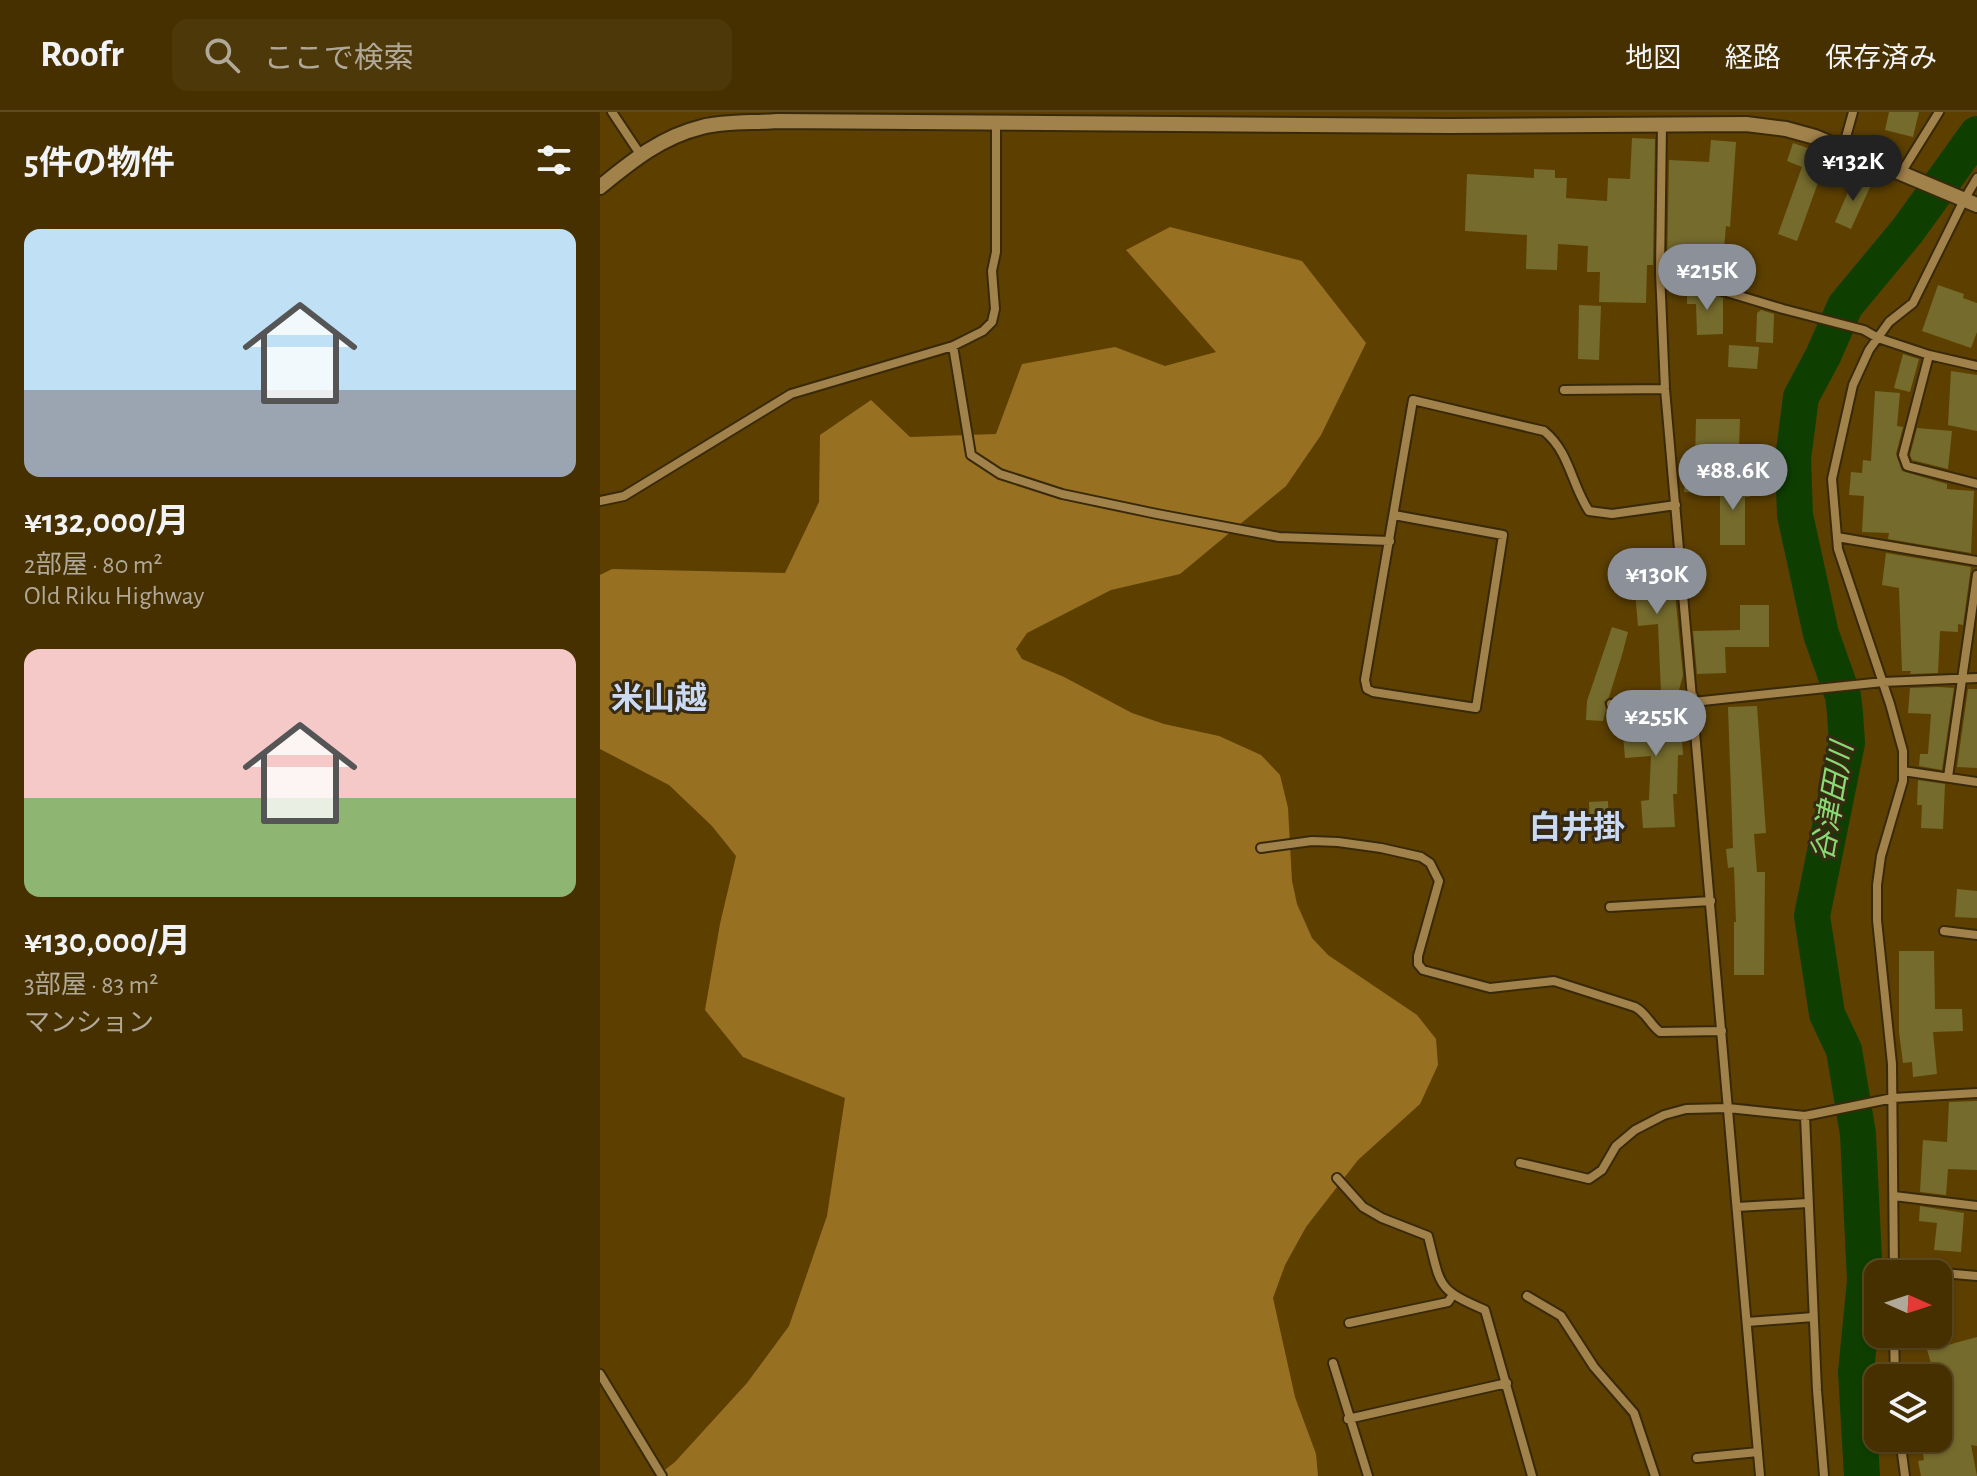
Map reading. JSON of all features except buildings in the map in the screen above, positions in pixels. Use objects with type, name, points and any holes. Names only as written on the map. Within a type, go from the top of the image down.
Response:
[{"type":"street","points":[[612,112],[640,154]]},
{"type":"street","points":[[1843,148],[1853,112]]},
{"type":"street","points":[[1906,175],[1939,112]]},
{"type":"street","points":[[600,187],[640,154],[666,138],[705,126],[777,121],[888,117],[979,117],[996,122],[1630,118],[1662,123],[1746,124],[1786,129],[1843,148],[1965,200]]},
{"type":"street","points":[[600,501],[624,496],[791,394],[953,346],[983,331],[992,322],[995,309],[992,271],[996,252],[996,122]]},
{"type":"street","points":[[1662,123],[1660,272],[1665,389],[1760,1476]]},
{"type":"street","points":[[1894,1260],[1893,1098],[1877,920],[1877,885],[1881,856],[1900,796],[1903,751],[1838,549],[1832,479],[1853,385],[1889,322],[1913,303],[1922,289],[1977,178]]},
{"type":"street","points":[[1660,272],[1864,330],[1878,338],[1929,355],[1977,366]]},
{"type":"street","points":[[953,346],[971,455],[1000,474],[1062,494],[1279,537],[1390,541]]},
{"type":"street","points":[[1929,355],[1903,455],[1904,462],[1907,466],[1977,484]]},
{"type":"street","points":[[1564,390],[1665,389]]},
{"type":"street","points":[[1394,515],[1503,535],[1476,708],[1367,689],[1365,680],[1413,400],[1544,431],[1556,441],[1565,455],[1582,501],[1589,511],[1612,514],[1676,505]]},
{"type":"street","points":[[1837,537],[1977,561]]},
{"type":"street","points":[[1948,777],[1977,575]]},
{"type":"street","points":[[1611,704],[1785,694],[1883,682],[1977,678]]},
{"type":"street","points":[[1903,771],[1977,782]]},
{"type":"street","points":[[1261,848],[1312,841],[1338,842],[1421,857],[1430,863],[1439,881],[1418,956],[1418,964],[1423,970],[1490,988],[1554,981],[1635,1007],[1644,1012],[1660,1032],[1722,1031]]},
{"type":"street","points":[[1610,907],[1711,901]]},
{"type":"street","points":[[1944,931],[1977,935]]},
{"type":"street","points":[[1520,1163],[1589,1179],[1602,1170],[1616,1146],[1635,1130],[1664,1115],[1686,1109],[1728,1108],[1805,1116],[1893,1098],[1977,1093]]},
{"type":"street","points":[[1805,1116],[1813,1317],[1824,1476]]},
{"type":"street","points":[[1337,1178],[1363,1207],[1428,1236],[1442,1285],[1452,1296],[1485,1310],[1532,1476]]},
{"type":"street","points":[[1894,1196],[1977,1206]]},
{"type":"street","points":[[1737,1207],[1808,1203]]},
{"type":"street","points":[[1952,1274],[1977,1276]]},
{"type":"street","points":[[1349,1323],[1448,1302],[1452,1296]]},
{"type":"street","points":[[1527,1296],[1561,1316],[1594,1367],[1634,1413],[1655,1476]]},
{"type":"street","points":[[1747,1322],[1813,1317]]},
{"type":"street","points":[[1333,1363],[1368,1476]]},
{"type":"street","points":[[600,1374],[662,1476]]},
{"type":"street","points":[[1348,1419],[1507,1383]]},
{"type":"street","points":[[1697,1458],[1758,1452]]},
{"type":"street","points":[[1902,1452],[1905,1476]]},
{"type":"shaded area","points":[[1170,227],[1302,261],[1366,343],[1321,435],[1286,486],[1180,574],[1111,590],[1027,633],[1016,649],[1022,659],[1132,713],[1164,724],[1219,736],[1261,755],[1280,775],[1288,808],[1292,881],[1297,904],[1312,938],[1328,955],[1417,1015],[1436,1039],[1438,1065],[1420,1104],[1358,1160],[1306,1227],[1285,1265],[1273,1298],[1295,1397],[1316,1454],[1318,1476],[657,1476],[675,1462],[747,1383],[789,1326],[827,1216],[845,1098],[743,1057],[705,1010],[736,856],[712,826],[669,785],[600,749],[600,575],[612,569],[785,573],[819,502],[820,435],[871,400],[910,437],[996,434],[1022,364],[1115,347],[1165,366],[1216,352],[1126,250]]},
{"type":"waterway","name":"谷津田川","points":[[1862,1476],[1856,1372],[1865,1281],[1858,1134],[1844,1050],[1827,1014],[1812,916],[1847,743],[1845,713],[1843,696],[1821,634],[1795,515],[1793,459],[1801,397],[1845,306],[1908,230],[1977,134]]},
{"type":"district","name":"米山越","points":[[659,699]]},
{"type":"district","name":"白井掛","points":[[1577,828]]}]
